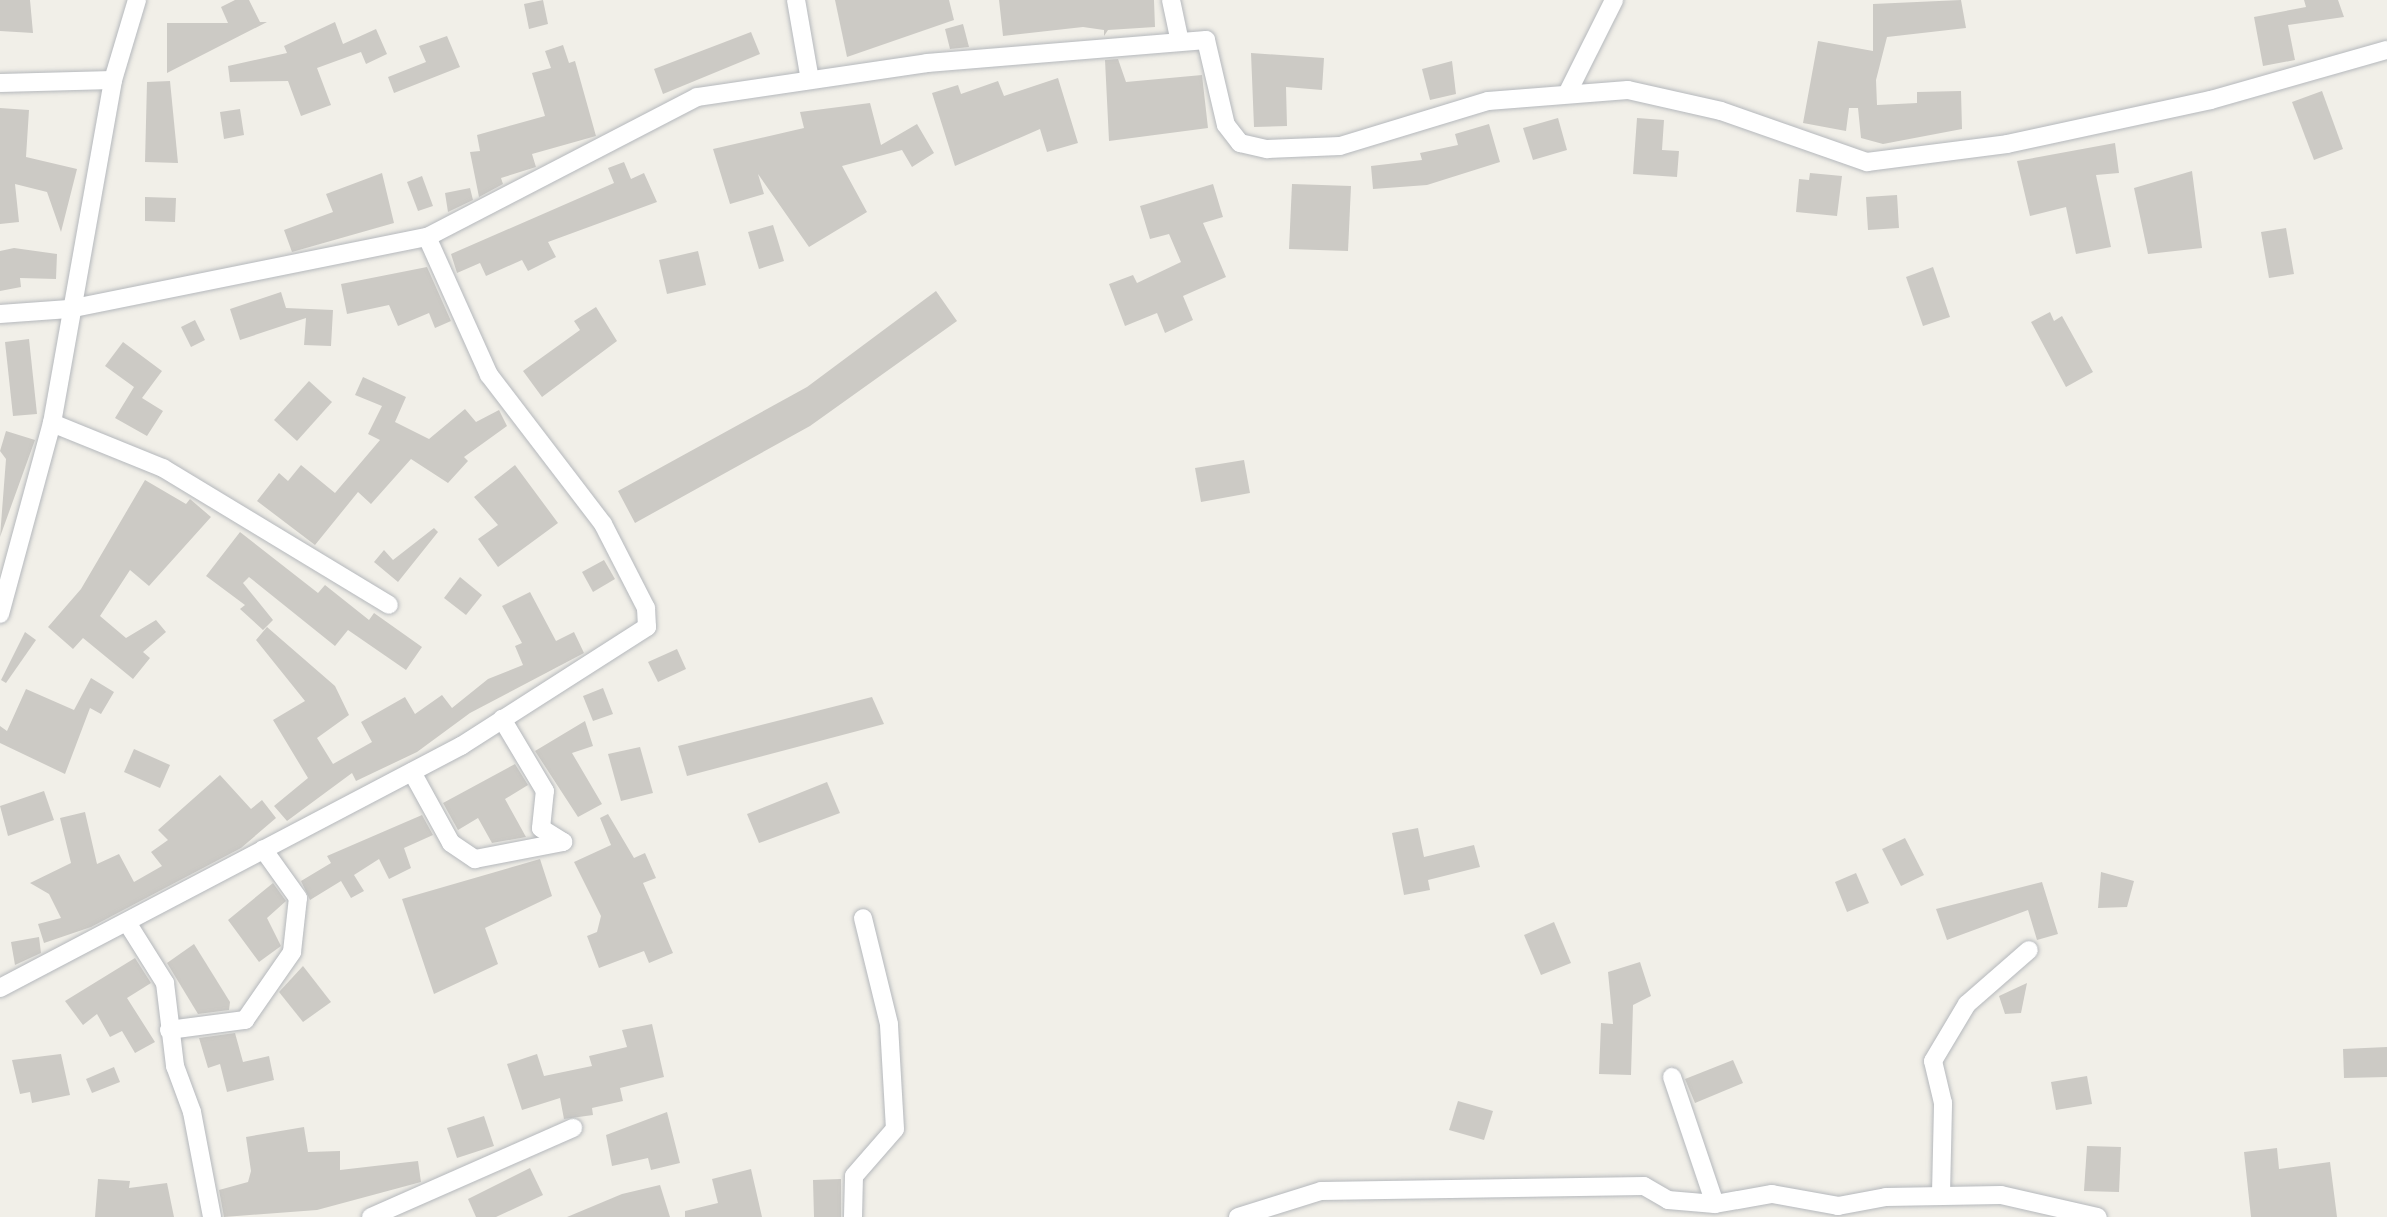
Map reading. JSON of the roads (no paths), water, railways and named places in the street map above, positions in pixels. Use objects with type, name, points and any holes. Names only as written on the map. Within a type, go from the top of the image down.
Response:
[{"type":"street","points":[[0,614],[52,423],[69,309],[113,80],[137,0]]},
{"type":"street","points":[[796,0],[810,80]]},
{"type":"street","points":[[1171,0],[1179,38]]},
{"type":"street","points":[[1568,92],[1614,0]]},
{"type":"street","points":[[0,314],[69,309],[427,237],[663,110],[697,97],[810,80],[1179,38],[1206,40],[1226,125],[1240,143],[1267,149],[1340,146],[1488,101],[1568,92],[1628,90],[1721,111],[1867,162],[2007,144],[2211,100],[2387,50]]},
{"type":"street","points":[[0,83],[113,80]]},
{"type":"street","points":[[0,988],[128,924],[263,849],[412,772],[633,640],[647,627],[646,608],[603,524],[489,375],[427,237]]},
{"type":"street","points":[[52,423],[163,468],[389,605]]},
{"type":"street","points":[[412,772],[451,843],[475,859],[563,842],[541,828],[545,791],[502,719]]},
{"type":"street","points":[[169,1030],[245,1020],[292,952],[298,898],[263,849]]},
{"type":"street","points":[[853,1217],[854,1176],[895,1129],[889,1024],[863,918]]},
{"type":"street","points":[[128,924],[161,970],[169,1030],[212,1217]]},
{"type":"street","points":[[1941,1194],[1943,1103],[1933,1061],[1967,1004],[2029,950]]},
{"type":"street","points":[[1672,1077],[1715,1204]]},
{"type":"street","points":[[371,1217],[573,1128]]},
{"type":"street","points":[[1238,1217],[1321,1191],[1644,1186],[1668,1200],[1715,1204],[1772,1194],[1838,1206],[1941,1194],[2001,1195],[2098,1217]]}]
